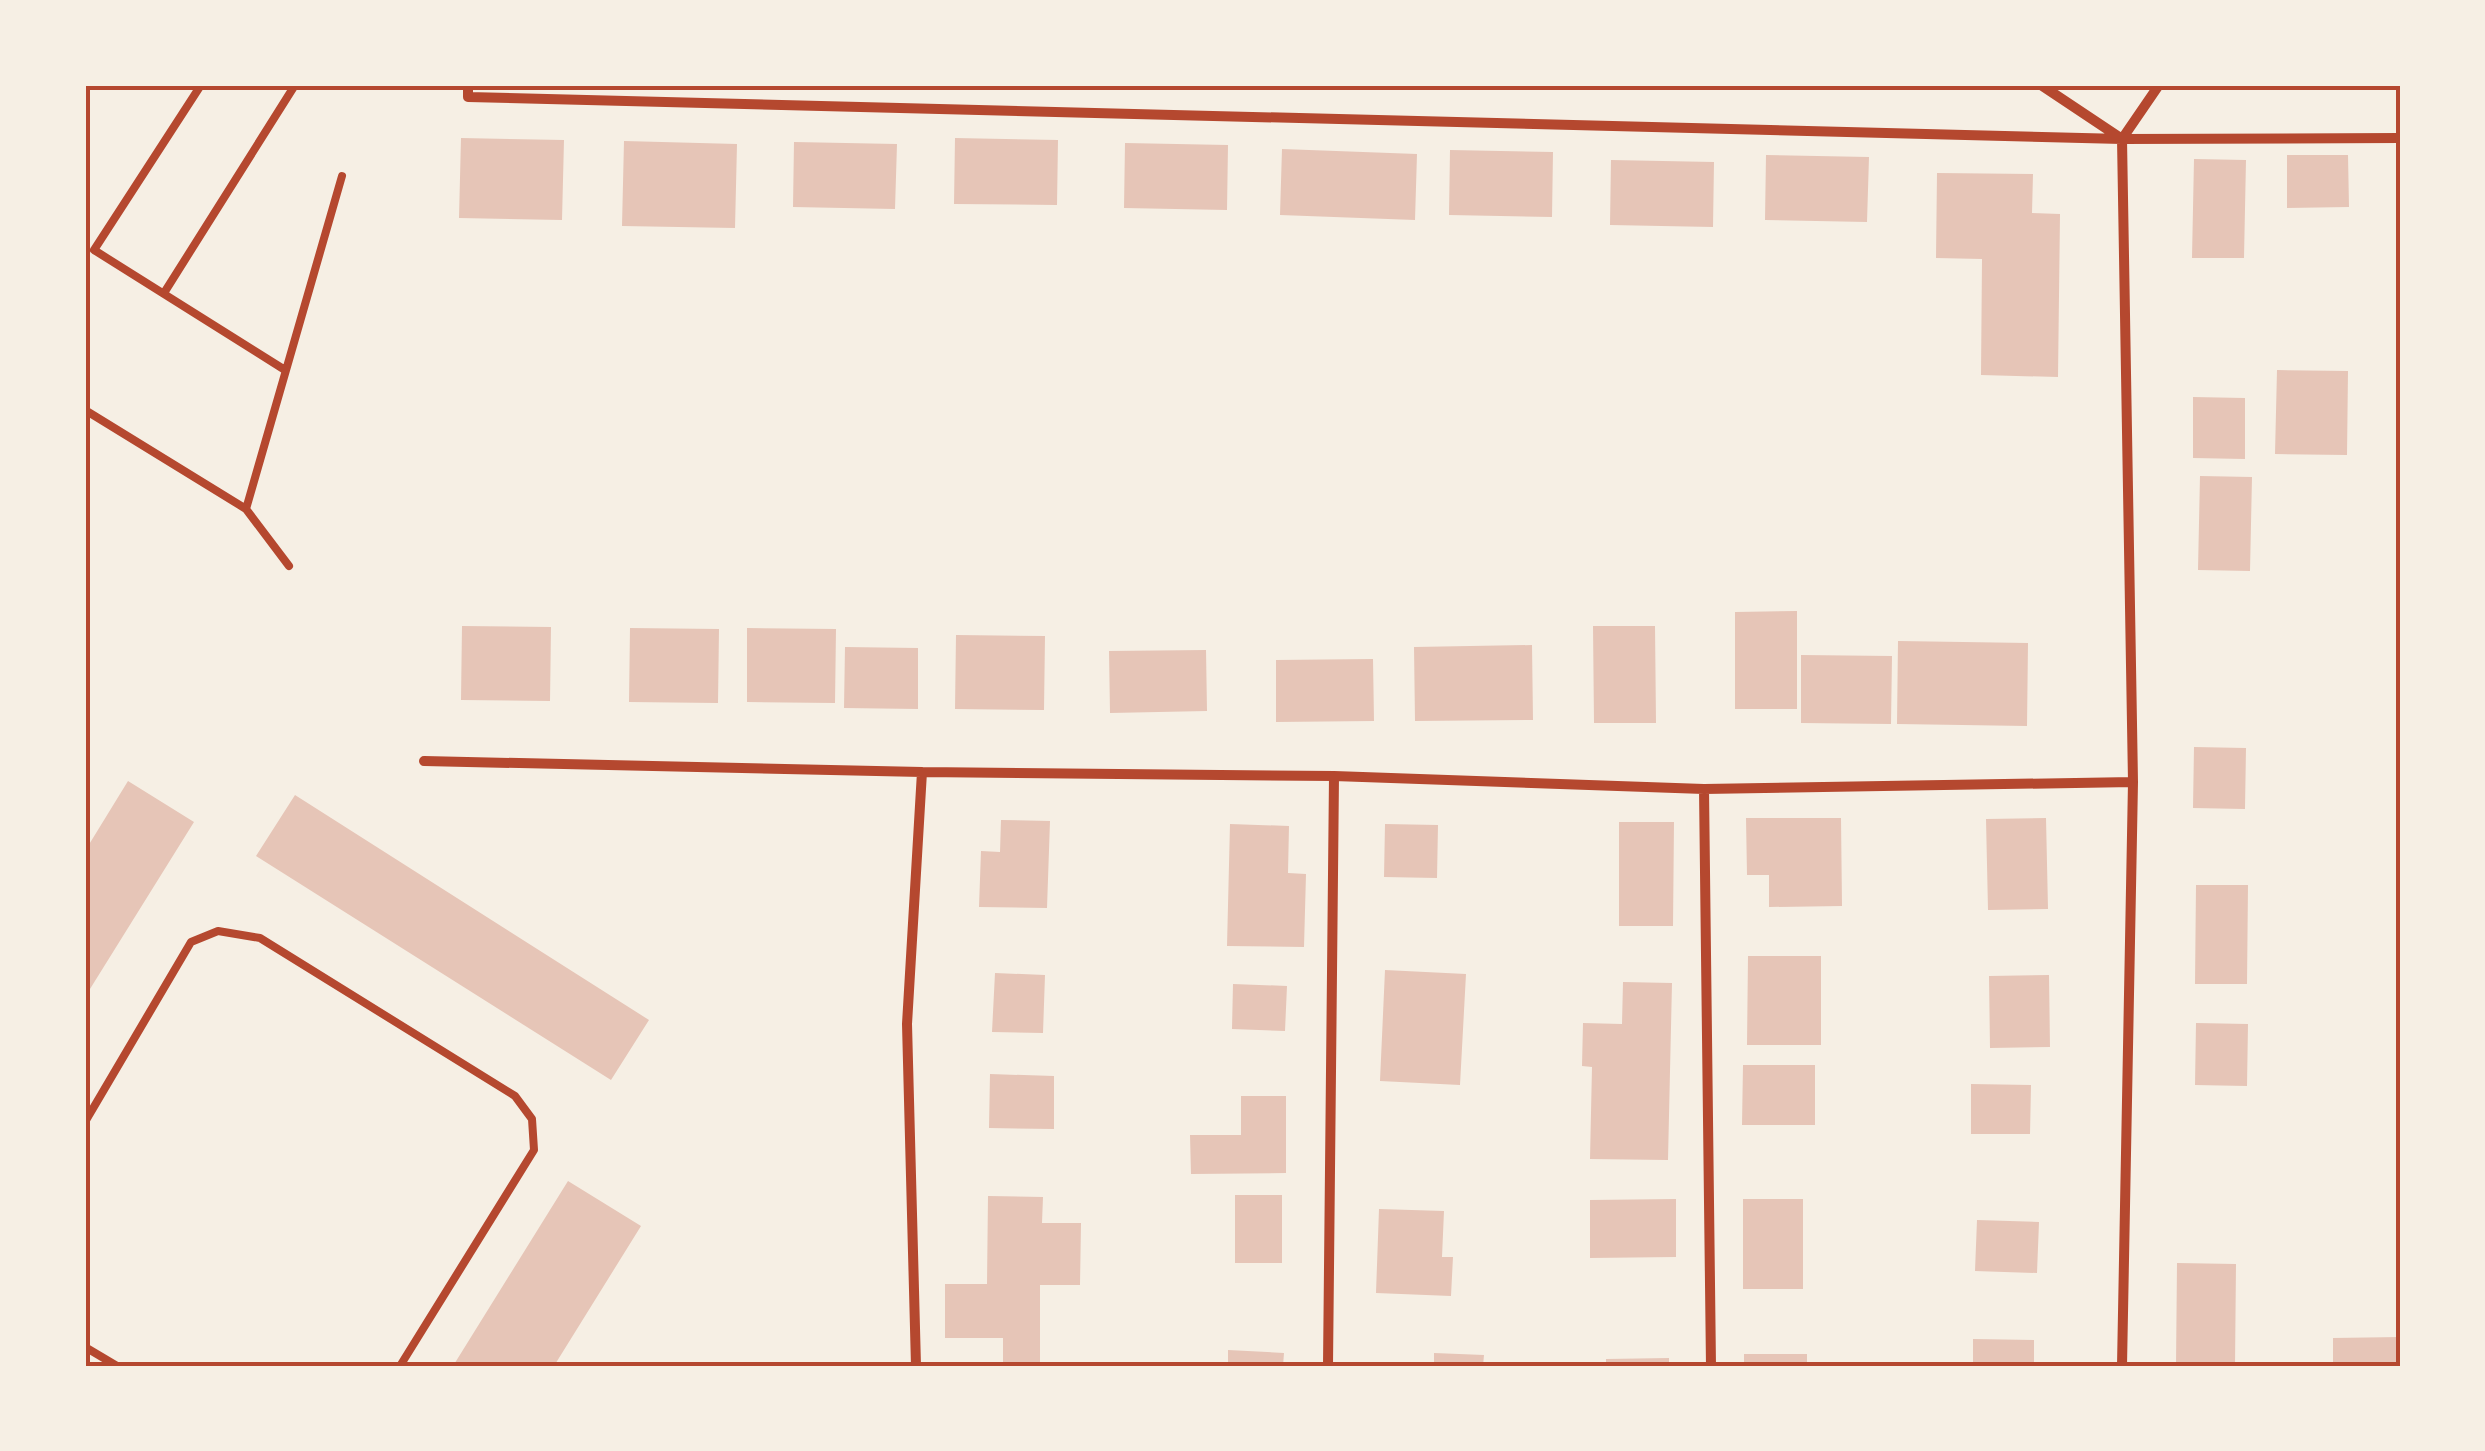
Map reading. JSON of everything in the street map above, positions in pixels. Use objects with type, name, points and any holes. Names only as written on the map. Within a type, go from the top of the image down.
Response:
[{"type":"street","points":[[2041,85],[2122,140]]},
{"type":"street","points":[[2122,1366],[2133,782],[2122,140],[2159,85]]},
{"type":"street","points":[[468,91],[2122,140],[2400,138]]},
{"type":"street","points":[[424,761],[1334,776],[1704,789],[2133,782]]},
{"type":"street","points":[[916,1366],[907,1024],[922,772]]},
{"type":"street","points":[[1328,1366],[1334,776]]},
{"type":"street","points":[[1704,789],[1711,1366]]},
{"type":"lane","points":[[94,250],[201,85]]},
{"type":"lane","points":[[164,293],[295,85]]},
{"type":"lane","points":[[246,509],[342,176]]},
{"type":"lane","points":[[85,244],[286,370]]},
{"type":"lane","points":[[85,410],[246,509],[289,566]]},
{"type":"lane","points":[[85,1122],[192,942],[218,932],[260,938],[516,1096],[532,1119],[534,1150],[400,1366]]},
{"type":"lane","points":[[85,1347],[117,1366]]},
{"type":"building","points":[[461,138],[564,140],[562,220],[459,218]]},
{"type":"building","points":[[955,138],[1058,140],[1057,205],[954,204]]},
{"type":"building","points":[[624,141],[737,144],[735,228],[622,226]]},
{"type":"building","points":[[794,142],[897,144],[895,209],[793,207]]},
{"type":"building","points":[[1125,143],[1228,145],[1227,210],[1124,208]]},
{"type":"building","points":[[1282,149],[1417,154],[1415,220],[1280,215]]},
{"type":"building","points":[[1450,150],[1553,152],[1552,217],[1449,215]]},
{"type":"building","points":[[1766,155],[1869,157],[1867,222],[1765,220]]},
{"type":"building","points":[[2287,155],[2348,155],[2349,207],[2287,208]]},
{"type":"building","points":[[2194,159],[2246,160],[2244,258],[2192,258]]},
{"type":"building","points":[[1611,160],[1714,162],[1713,227],[1610,225]]},
{"type":"building","points":[[1937,173],[2033,174],[2032,213],[2060,214],[2058,377],[1981,375],[1982,259],[1936,258]]},
{"type":"building","points":[[2277,370],[2348,371],[2347,455],[2275,454]]},
{"type":"building","points":[[2193,397],[2245,398],[2245,459],[2193,458]]},
{"type":"building","points":[[2200,476],[2252,477],[2250,571],[2198,570]]},
{"type":"building","points":[[1797,611],[1797,709],[1735,709],[1735,612]]},
{"type":"building","points":[[462,626],[551,627],[550,701],[461,700]]},
{"type":"building","points":[[1593,626],[1655,626],[1656,723],[1594,723]]},
{"type":"building","points":[[630,628],[719,629],[718,703],[629,702]]},
{"type":"building","points":[[747,628],[836,629],[835,703],[747,702]]},
{"type":"building","points":[[956,635],[1045,636],[1044,710],[955,709]]},
{"type":"building","points":[[1898,641],[2028,643],[2027,726],[1897,724]]},
{"type":"building","points":[[1532,645],[1533,720],[1415,721],[1414,647]]},
{"type":"building","points":[[845,647],[918,648],[918,709],[844,708]]},
{"type":"building","points":[[1206,650],[1207,711],[1110,713],[1109,651]]},
{"type":"building","points":[[1801,655],[1892,656],[1891,724],[1801,723]]},
{"type":"building","points":[[1373,659],[1374,721],[1276,722],[1276,660]]},
{"type":"building","points":[[2194,747],[2246,748],[2245,809],[2193,808]]},
{"type":"building","points":[[128,781],[194,822],[85,997],[85,851]]},
{"type":"building","points":[[295,795],[649,1020],[611,1080],[256,856]]},
{"type":"building","points":[[1746,818],[1841,818],[1842,906],[1769,907],[1769,875],[1747,875]]},
{"type":"building","points":[[2046,818],[2048,909],[1988,910],[1986,819]]},
{"type":"building","points":[[1001,820],[1050,821],[1047,908],[979,907],[981,851],[1000,852]]},
{"type":"building","points":[[1619,822],[1674,822],[1673,926],[1619,926]]},
{"type":"building","points":[[1230,824],[1289,826],[1288,873],[1306,874],[1304,947],[1227,946]]},
{"type":"building","points":[[1385,824],[1438,825],[1437,878],[1384,877]]},
{"type":"building","points":[[2196,885],[2248,885],[2247,984],[2195,984]]},
{"type":"building","points":[[1748,956],[1821,956],[1821,1045],[1747,1045]]},
{"type":"building","points":[[1385,970],[1466,974],[1460,1085],[1380,1081]]},
{"type":"building","points":[[995,973],[1045,975],[1043,1033],[992,1032]]},
{"type":"building","points":[[2049,975],[2050,1047],[1990,1048],[1989,976]]},
{"type":"building","points":[[1623,982],[1672,983],[1668,1160],[1590,1159],[1592,1067],[1582,1066],[1583,1023],[1622,1024]]},
{"type":"building","points":[[1233,984],[1287,986],[1285,1031],[1232,1029]]},
{"type":"building","points":[[2196,1023],[2248,1024],[2247,1086],[2195,1085]]},
{"type":"building","points":[[1743,1065],[1815,1065],[1815,1125],[1742,1125]]},
{"type":"building","points":[[990,1074],[1054,1076],[1054,1129],[989,1128]]},
{"type":"building","points":[[1971,1084],[2031,1085],[2030,1134],[1971,1134]]},
{"type":"building","points":[[1241,1096],[1286,1096],[1286,1173],[1191,1174],[1190,1135],[1241,1135]]},
{"type":"building","points":[[568,1181],[641,1226],[554,1366],[453,1366]]},
{"type":"building","points":[[1235,1195],[1282,1195],[1282,1263],[1235,1263]]},
{"type":"building","points":[[988,1196],[1043,1197],[1042,1223],[1081,1223],[1080,1285],[1040,1285],[1040,1366],[1003,1366],[1003,1338],[945,1338],[945,1284],[987,1284]]},
{"type":"building","points":[[1676,1199],[1676,1257],[1590,1258],[1590,1200]]},
{"type":"building","points":[[1743,1199],[1803,1199],[1803,1289],[1743,1289]]},
{"type":"building","points":[[1379,1209],[1444,1211],[1442,1257],[1453,1257],[1451,1296],[1376,1293]]},
{"type":"building","points":[[1977,1220],[2039,1222],[2037,1273],[1975,1271]]},
{"type":"building","points":[[2177,1263],[2236,1264],[2235,1366],[2176,1366]]},
{"type":"building","points":[[2400,1337],[2400,1366],[2333,1366],[2333,1338]]},
{"type":"building","points":[[1973,1339],[2034,1340],[2034,1366],[1973,1366]]},
{"type":"building","points":[[1228,1350],[1284,1353],[1283,1366],[1228,1366]]},
{"type":"building","points":[[1434,1353],[1484,1355],[1483,1366],[1434,1366]]},
{"type":"building","points":[[1744,1354],[1807,1354],[1807,1366],[1744,1366]]},
{"type":"building","points":[[1669,1358],[1669,1366],[1606,1366],[1606,1359]]}]
